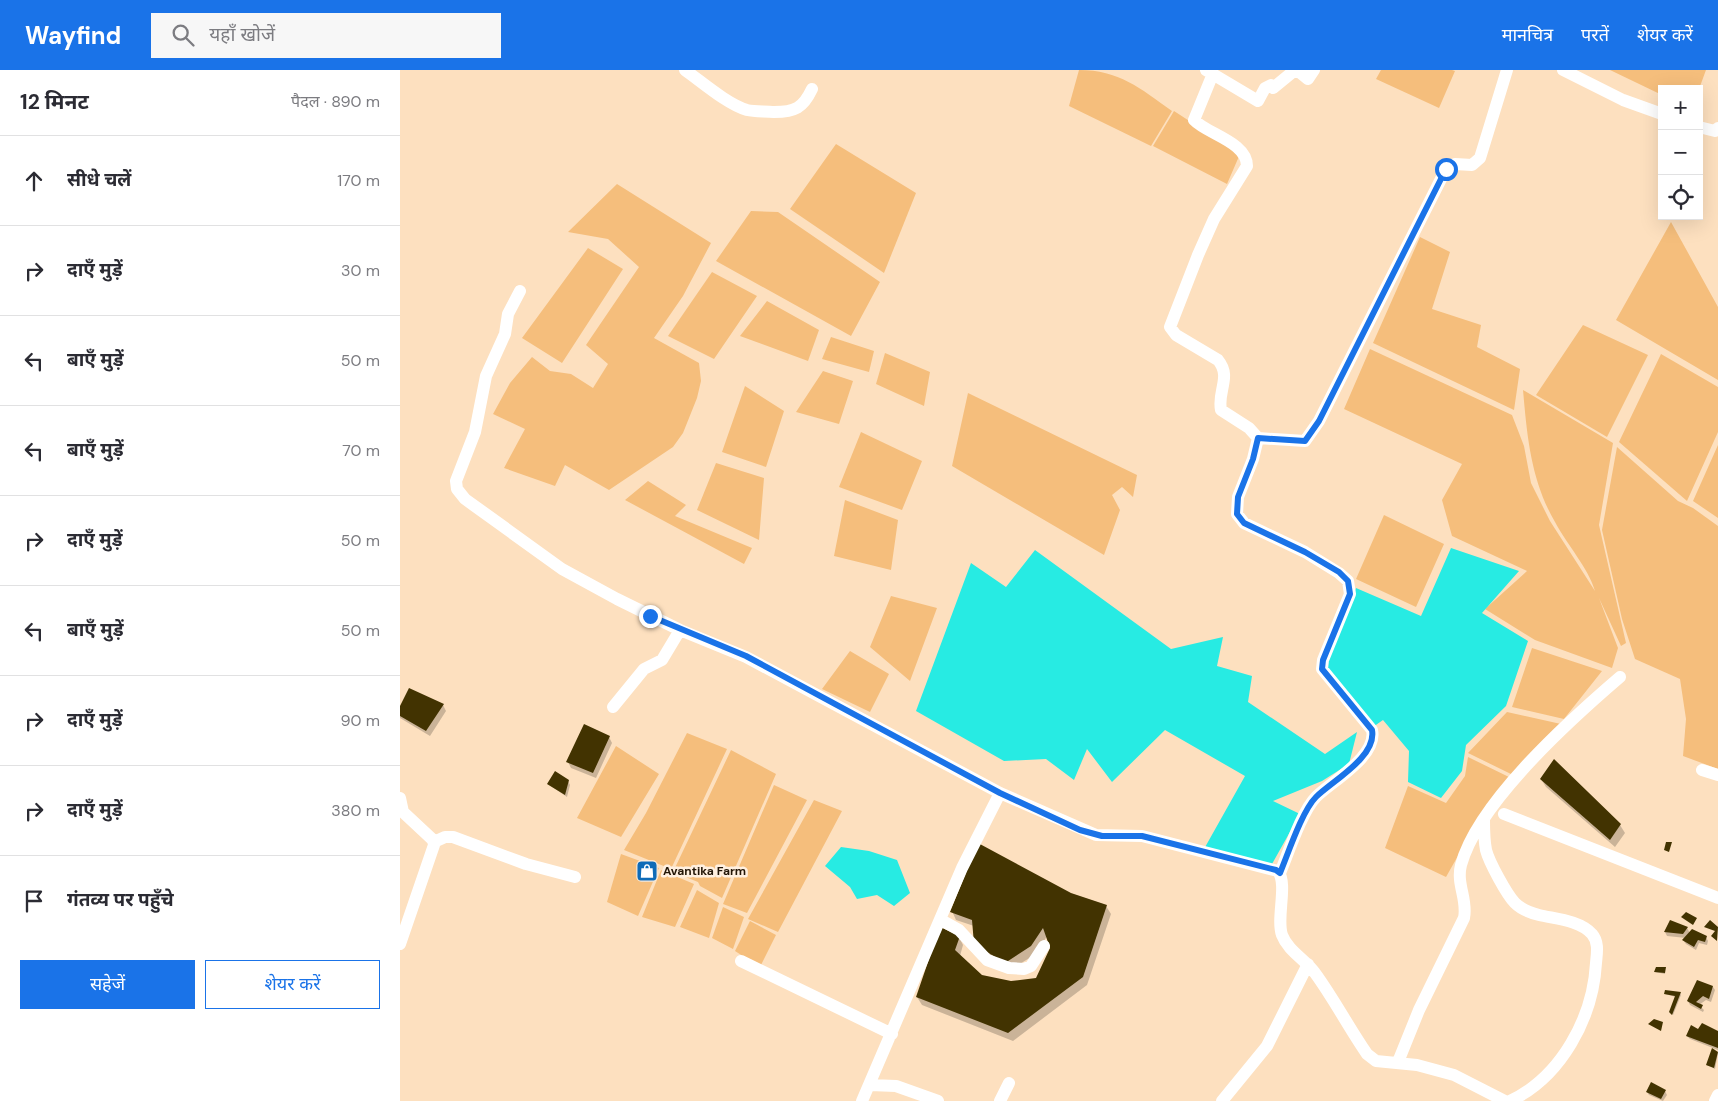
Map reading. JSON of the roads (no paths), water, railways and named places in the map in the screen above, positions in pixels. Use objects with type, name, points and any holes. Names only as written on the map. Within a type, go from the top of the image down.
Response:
[{"type":"street","points":[[685,70],[734,104],[752,111],[788,112],[796,110],[806,102],[812,89]]},
{"type":"street","points":[[1314,70],[1308,79],[1296,70],[1273,88],[1271,85],[1264,88],[1258,101],[1209,73],[1194,120],[1235,146],[1244,156],[1246,166],[1214,219],[1170,327],[1176,335],[1218,360],[1223,366],[1226,378],[1220,406],[1222,412],[1249,428],[1258,438],[1302,441],[1309,438],[1446,169],[1456,164],[1472,165],[1480,158],[1508,70]]},
{"type":"street","points":[[1564,70],[1623,100],[1658,113]]},
{"type":"street","points":[[1703,128],[1711,130],[1718,128]]},
{"type":"street","points":[[520,291],[508,314],[505,334],[486,376],[477,424],[456,481],[457,489],[471,504],[562,569],[680,630],[725,647],[772,670],[1000,793],[1096,835],[1142,836],[1276,870],[1282,878],[1280,920],[1282,936],[1308,964],[1368,1054],[1376,1061],[1398,1062],[1454,1075],[1505,1101]]},
{"type":"street","points":[[1258,438],[1253,459],[1238,497],[1237,514],[1244,523],[1305,552],[1339,572],[1348,581],[1350,594],[1323,660],[1322,669],[1372,730],[1373,735],[1372,742],[1353,767],[1310,804],[1280,873]]},
{"type":"street","points":[[613,706],[644,669],[662,660],[680,630]]},
{"type":"street","points":[[1398,1062],[1419,1010],[1464,918],[1465,907],[1460,888],[1460,872],[1470,846],[1491,807],[1543,748],[1620,678]]},
{"type":"street","points":[[1702,770],[1718,775]]},
{"type":"street","points":[[862,1101],[962,868],[1000,793]]},
{"type":"street","points":[[400,798],[404,812],[434,842]]},
{"type":"street","points":[[1504,814],[1718,898]]},
{"type":"street","points":[[1484,820],[1487,852],[1514,903],[1536,914],[1582,927],[1591,933],[1596,943],[1596,972],[1591,992],[1572,1044],[1548,1074],[1526,1094],[1510,1101]]},
{"type":"street","points":[[400,944],[434,842],[445,837],[453,837],[526,864],[575,876]]},
{"type":"street","points":[[941,920],[959,930],[988,960],[1009,968],[1024,969],[1031,966],[1044,946]]},
{"type":"street","points":[[741,961],[892,1034]]},
{"type":"street","points":[[1222,1101],[1267,1046],[1308,964]]},
{"type":"street","points":[[1000,1101],[1008,1083]]},
{"type":"street","points":[[870,1084],[896,1086],[938,1101]]},
{"type":"street","points":[[1715,1101],[1718,1095]]},
{"type":"water","points":[[1451,548],[1519,571],[1482,613],[1528,641],[1506,706],[1466,745],[1462,771],[1441,798],[1408,782],[1409,751],[1383,720],[1373,727],[1323,669],[1356,588],[1421,616]]},
{"type":"water","points":[[1035,550],[1171,649],[1223,637],[1217,666],[1252,676],[1248,702],[1325,754],[1357,732],[1349,764],[1322,781],[1273,801],[1300,814],[1272,864],[1204,849],[1245,776],[1165,730],[1112,782],[1087,749],[1074,780],[1046,759],[1004,761],[916,711],[971,563],[1006,587]]},
{"type":"water","points":[[841,847],[869,851],[897,860],[910,893],[894,906],[877,895],[857,899],[850,887],[825,866]]},
{"type":"place","name":"Avantika Farm","points":[[647,871]]}]
